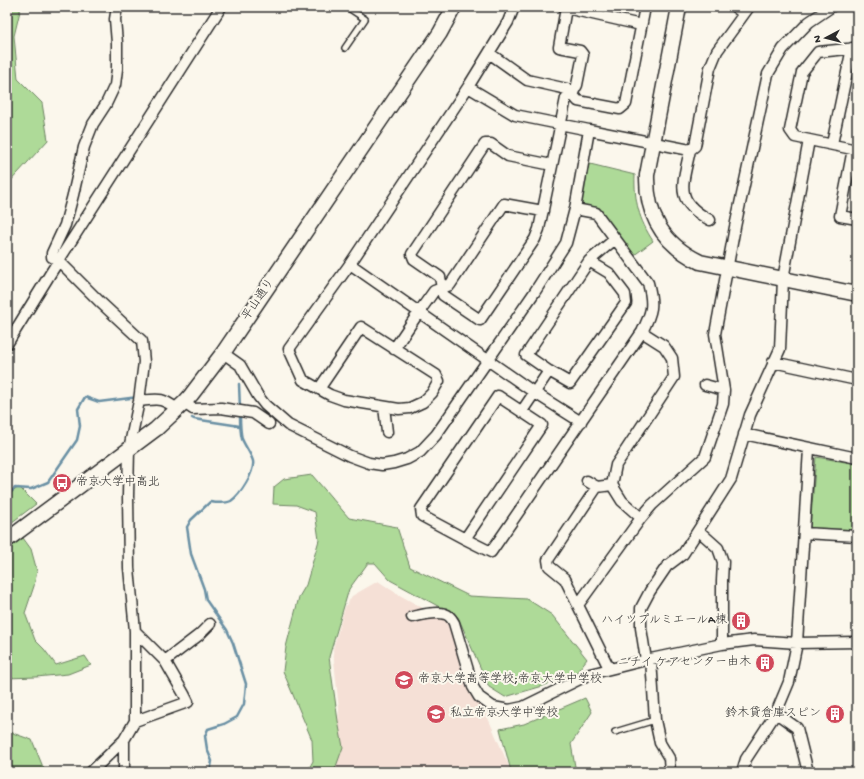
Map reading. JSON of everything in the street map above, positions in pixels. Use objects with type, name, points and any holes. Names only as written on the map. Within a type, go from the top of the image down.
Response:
[{"type":"main road","name":"平山通り","points":[[7,540],[156,429],[181,406],[206,377],[440,33],[454,7]]},
{"type":"main road","points":[[679,7],[647,175],[646,190],[650,208],[662,233],[685,254],[700,262],[857,294]]},
{"type":"street","points":[[91,772],[124,740],[135,721],[135,631],[129,568],[128,496],[130,449],[140,398],[144,362],[142,341],[52,257],[52,253],[65,225],[84,147],[92,124],[106,104],[115,85],[117,43],[115,18],[117,7]]},
{"type":"street","points":[[7,344],[221,7]]},
{"type":"street","points":[[319,389],[361,328],[436,375],[439,381],[432,393],[423,402],[410,408],[399,409],[344,400],[330,395],[319,389],[303,380],[288,349],[350,264],[468,87],[508,22],[514,7]]},
{"type":"street","points":[[489,53],[527,80],[566,89],[578,101],[620,109],[626,104],[645,7]]},
{"type":"street","points":[[710,220],[698,214],[690,206],[685,198],[682,187],[690,150],[695,146],[710,68],[717,51],[746,10],[735,7]]},
{"type":"street","points":[[578,605],[652,504],[705,457],[723,404],[724,390],[715,334],[735,226],[768,74],[783,49],[809,22],[831,7]]},
{"type":"street","points":[[552,165],[508,156],[491,144],[485,144],[412,254],[414,259],[440,277],[443,295],[480,320],[535,239],[539,229],[566,98],[572,94],[577,85],[583,55],[580,51],[559,47],[566,8],[641,25]]},
{"type":"street","points":[[832,144],[854,48],[818,52],[802,72],[790,130],[795,137],[855,150],[840,216],[857,219]]},
{"type":"street","points":[[468,87],[515,115],[652,144],[690,150]]},
{"type":"street","points":[[223,353],[240,365],[265,405],[288,425],[350,456],[369,463],[382,464],[393,459],[407,459],[420,452],[428,445],[488,360],[566,243],[575,209],[589,130]]},
{"type":"street","points":[[670,772],[669,758],[660,743],[655,720],[649,659],[641,628],[641,608],[650,591],[667,566],[683,554],[731,480],[750,415],[780,349],[783,279],[809,140]]},
{"type":"street","points":[[394,349],[434,291],[450,285],[504,204],[543,211]]},
{"type":"street","points":[[465,539],[542,425],[498,396],[421,509],[422,516],[465,539],[491,552],[558,461],[581,422],[642,332],[651,314],[652,296],[648,283],[596,213],[575,209]]},
{"type":"street","points":[[590,261],[609,273],[625,294],[626,303],[570,383],[526,355],[590,261],[615,239]]},
{"type":"street","points":[[350,264],[535,393],[581,422]]},
{"type":"street","points":[[641,518],[622,501],[612,485],[616,465],[678,377],[672,358],[664,346],[642,332]]},
{"type":"street","points":[[773,362],[857,380]]},
{"type":"street","points":[[522,411],[549,371]]},
{"type":"street","points":[[705,385],[724,390]]},
{"type":"street","points":[[140,398],[165,400],[193,409],[221,408],[253,413],[269,424]]},
{"type":"street","points":[[384,407],[387,432]]},
{"type":"street","points":[[744,434],[857,458]]},
{"type":"street","points":[[742,772],[746,759],[776,713],[789,682],[798,643],[809,449]]},
{"type":"street","points":[[587,481],[597,487],[612,485]]},
{"type":"street","points":[[597,487],[548,560],[549,566],[566,579],[608,668]]},
{"type":"street","points":[[699,531],[718,548],[723,562],[722,644]]},
{"type":"street","points":[[804,532],[857,536]]},
{"type":"street","points":[[412,616],[444,613],[449,616],[454,623],[473,687],[479,697],[493,707],[509,710],[523,707],[590,674],[608,668],[722,644],[754,640],[798,643],[857,642]]},
{"type":"street","points":[[165,661],[199,635],[210,624]]},
{"type":"street","points":[[135,631],[165,661],[188,702],[135,721]]},
{"type":"street","points":[[776,713],[797,728],[808,772]]},
{"type":"street","points":[[124,740],[124,772]]},
{"type":"lane","points":[[345,48],[365,19],[347,7]]},
{"type":"lane","points":[[615,732],[655,720]]},
{"type":"shaded area","name":"帝京大学高等学校;帝京大学中学校","points":[[378,581],[396,593],[446,621],[511,771],[332,772],[339,710],[333,649],[345,607],[352,596]]},
{"type":"green space","points":[[7,7],[21,7],[14,36],[18,79],[42,103],[48,140],[7,185]]},
{"type":"green space","points":[[586,163],[635,175],[635,193],[638,210],[653,241],[633,256],[583,206],[579,200]]},
{"type":"green space","points":[[816,457],[857,464],[857,531],[810,529]]},
{"type":"green space","points":[[312,475],[349,518],[397,527],[410,567],[469,596],[527,599],[552,615],[587,659],[577,672],[543,686],[505,697],[489,687],[458,617],[390,580],[375,563],[368,563],[349,589],[329,657],[343,747],[334,772],[307,772],[313,761],[312,740],[283,671],[286,647],[299,597],[306,585],[319,540],[315,512],[296,505],[273,504],[274,487],[284,479]]},
{"type":"green space","points":[[19,487],[36,504],[7,526],[7,496]]},
{"type":"green space","points":[[23,538],[31,549],[37,571],[34,586],[25,613],[35,640],[56,665],[85,656],[91,665],[68,674],[7,678],[7,549]]},
{"type":"green space","points":[[585,698],[592,712],[571,744],[576,772],[510,772],[511,771],[500,729],[524,724]]},
{"type":"green space","points":[[7,731],[32,740],[45,772],[7,772]]},
{"type":"waterway","points":[[239,384],[240,409]]},
{"type":"waterway","points":[[7,495],[15,488],[31,489],[48,482],[77,440],[80,426],[78,409],[85,397],[99,402],[138,397]]},
{"type":"waterway","points":[[210,772],[212,761],[207,749],[205,736],[208,729],[224,724],[237,717],[244,704],[246,684],[233,643],[227,630],[206,600],[204,589],[191,554],[187,527],[191,520],[210,502],[224,503],[235,498],[252,471],[253,461],[242,439],[240,430],[240,414]]},
{"type":"waterway","points":[[192,418],[240,426]]},
{"type":"place","name":"帝京大学中高北","points":[[62,483]]},
{"type":"place","name":"ハイツプルミエールA棟","points":[[741,621]]},
{"type":"place","name":"ニチイ ケアセンター由木","points":[[765,663]]},
{"type":"place","name":"帝京大学高等学校;帝京大学中学校","points":[[404,680]]},
{"type":"place","name":"私立帝京大学中学校","points":[[436,714]]},
{"type":"place","name":"鈴木貸倉庫スピン","points":[[835,714]]}]
